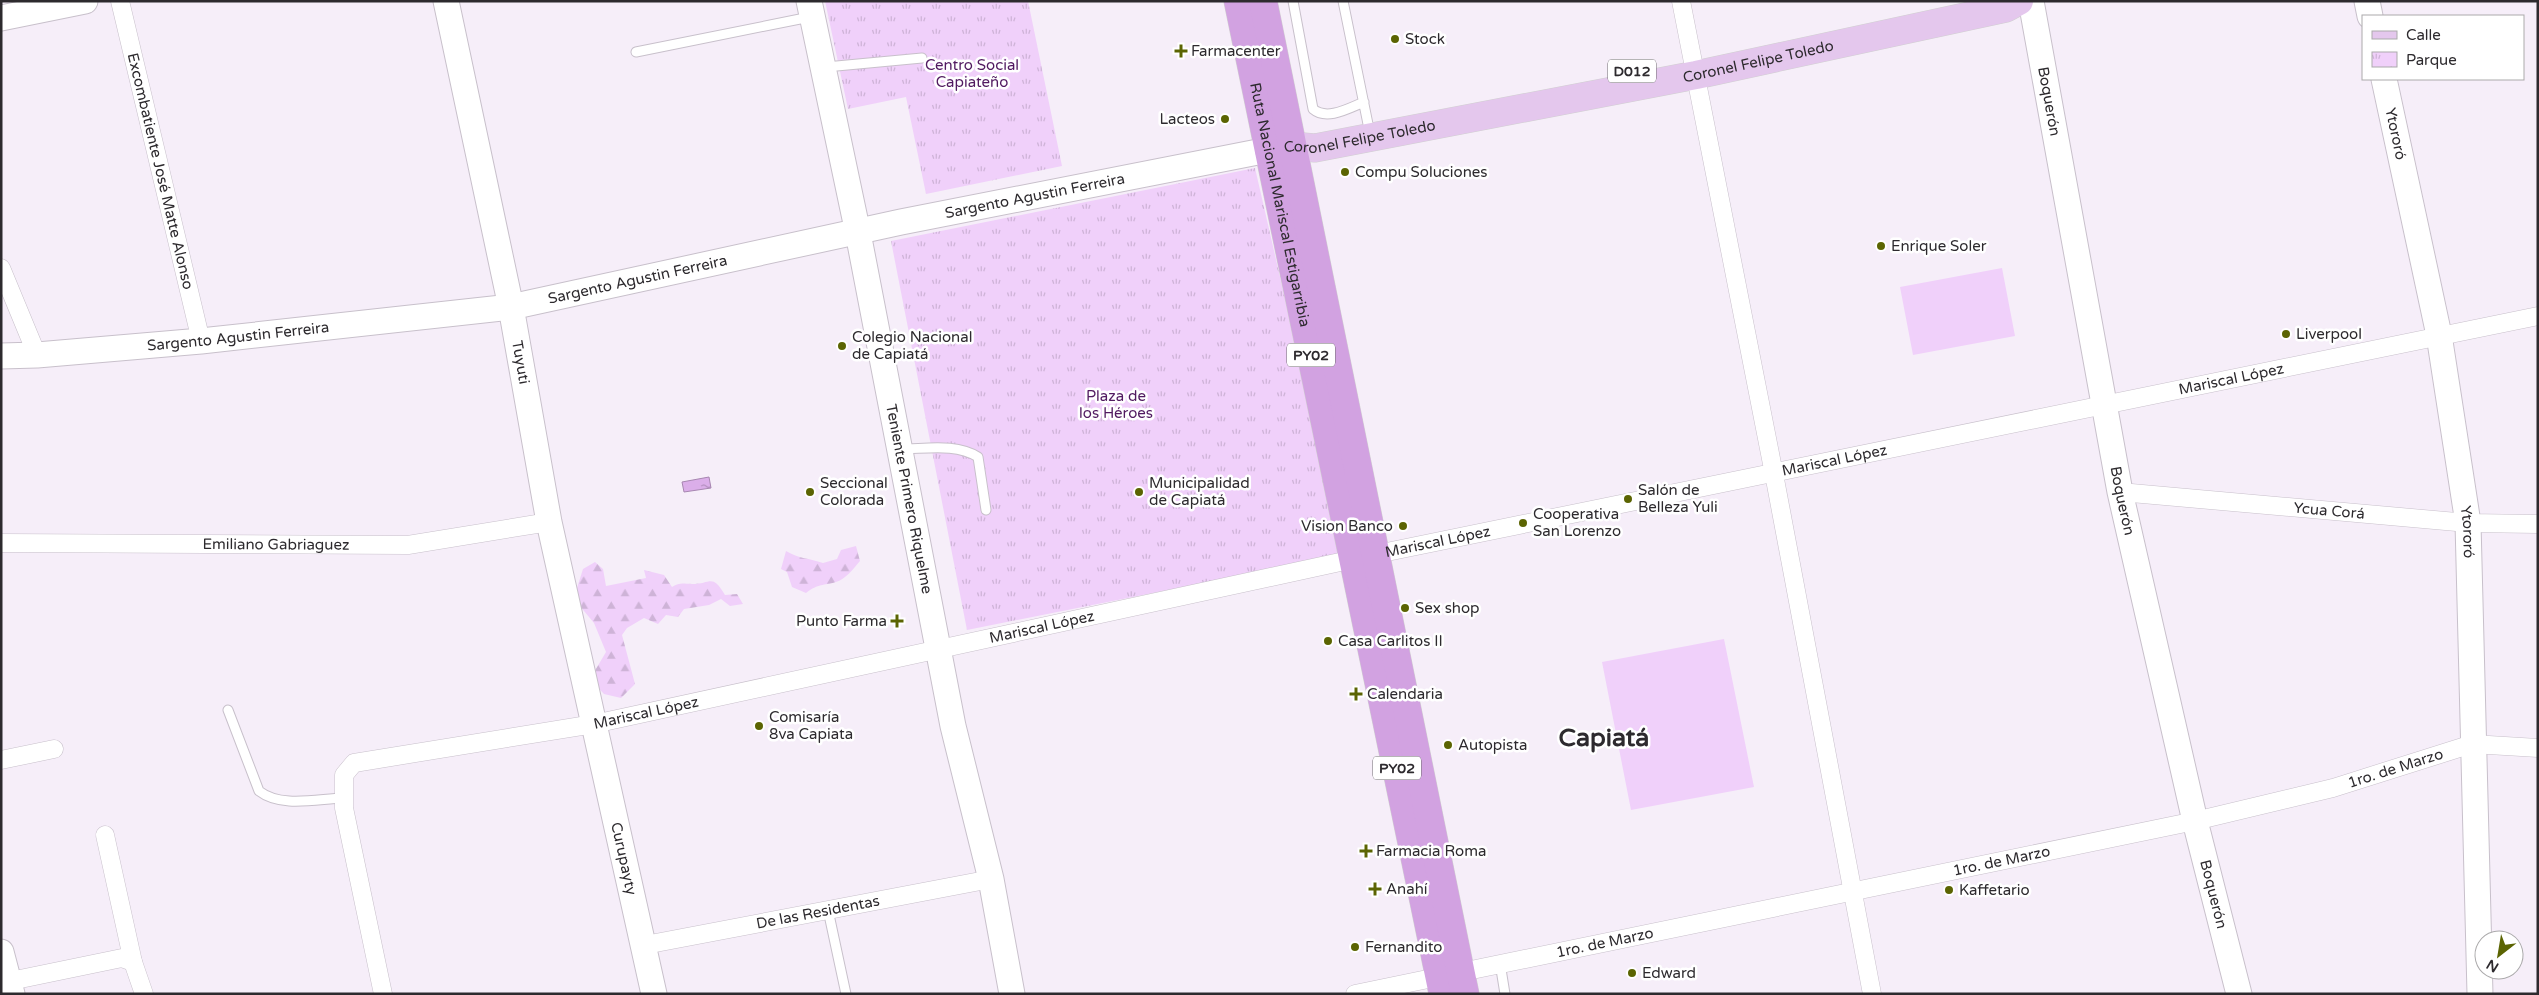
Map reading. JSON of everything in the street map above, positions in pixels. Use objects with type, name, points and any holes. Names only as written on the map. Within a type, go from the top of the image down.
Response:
[{"type":"highway","name":"Ruta Nacional Mariscal Estigarribia","points":[[1238,1],[1280,148],[1366,557],[1452,984]]},
{"type":"highway","name":"Ruta Nacional Mariscal Estigarribia","points":[[1263,1],[1280,148]]},
{"type":"main road","name":"Coronel Felipe Toledo","points":[[1280,148],[1315,148],[1694,67],[1973,1]]},
{"type":"main road","name":"Coronel Felipe Toledo","points":[[1280,148],[1314,136],[1366,113],[1694,67],[2006,8],[2019,1]]},
{"type":"street","points":[[1,18],[85,1]]},
{"type":"street","name":"Excombatiente José Matte Alonso","points":[[120,1],[201,341]]},
{"type":"street","name":"Tuyuti","points":[[446,1],[511,307],[549,522],[594,724]]},
{"type":"street","points":[[1681,1],[1774,474],[1872,994]]},
{"type":"street","name":"Boquerón","points":[[2030,1],[2102,405],[2120,492],[2195,821],[2240,994]]},
{"type":"street","points":[[2367,1],[2370,15]]},
{"type":"street","name":"Teniente Primero Riquelme","points":[[811,9],[858,233],[940,650],[953,726],[991,879],[1012,994]]},
{"type":"street","name":"Ytororó","points":[[2384,80],[2439,335],[2468,523],[2472,744],[2480,994]]},
{"type":"street","name":"Sargento Agustin Ferreira","points":[[1,356],[37,356],[201,341],[511,307],[911,220],[1280,148]]},
{"type":"street","points":[[1,268],[37,356]]},
{"type":"street","name":"Mariscal López","points":[[343,798],[344,775],[354,763],[594,724],[1366,557],[2538,316]]},
{"type":"street","name":"Ycua Corá","points":[[2120,492],[2468,523],[2538,524]]},
{"type":"street","name":"Emiliano Gabriaguez","points":[[1,543],[408,544],[549,522]]},
{"type":"street","name":"Curupayty","points":[[594,724],[645,945],[654,994]]},
{"type":"street","name":"1ro. de Marzo","points":[[1355,994],[1452,984],[1500,964],[1851,890],[2195,821],[2333,788],[2472,744],[2538,748]]},
{"type":"street","points":[[1,760],[54,749]]},
{"type":"street","points":[[343,798],[383,994]]},
{"type":"street","points":[[105,836],[133,962],[144,994]]},
{"type":"street","name":"De las Residentas","points":[[645,945],[991,879]]},
{"type":"street","points":[[1,952],[7,986],[122,958],[133,962]]},
{"type":"lane","points":[[1292,1],[1313,109],[1319,114],[1329,115],[1366,113],[1343,1]]},
{"type":"lane","points":[[636,52],[811,9]]},
{"type":"lane","points":[[823,67],[922,58]]},
{"type":"lane","points":[[900,449],[951,448],[967,451],[978,458],[986,510]]},
{"type":"lane","points":[[228,710],[259,791],[267,798],[280,801],[343,798]]},
{"type":"lane","points":[[828,910],[846,994]]},
{"type":"lane","points":[[1500,964],[1506,994]]},
{"type":"green space","name":"Centro Social Capiateño","points":[[825,1],[1028,1],[1062,166],[926,194],[906,97],[848,109]]},
{"type":"green space","name":"Plaza de los Héroes","points":[[1255,168],[1344,555],[967,630],[891,241]]},
{"type":"green space","points":[[2002,268],[2015,336],[1913,355],[1900,287]]},
{"type":"green space","points":[[856,546],[860,561],[843,579],[818,586],[806,593],[792,587],[787,572],[781,569],[786,551],[823,563],[837,559],[841,550]]},
{"type":"green space","points":[[595,562],[603,569],[606,586],[646,578],[644,570],[664,575],[672,587],[679,584],[714,582],[725,595],[737,594],[743,604],[730,606],[721,599],[709,605],[684,609],[678,617],[666,615],[658,624],[644,618],[627,628],[622,635],[635,684],[621,698],[604,694],[590,679],[606,652],[594,623],[579,605],[576,591],[583,569]]},
{"type":"green space","points":[[1724,639],[1754,787],[1631,810],[1602,662]]},
{"type":"water","points":[[709,477],[711,488],[684,492],[682,482]]},
{"type":"place","name":"Stock","points":[[1395,39]]},
{"type":"place","name":"Farmacenter","points":[[1181,51]]},
{"type":"place","name":"Lacteos","points":[[1225,119]]},
{"type":"place","name":"Compu Soluciones","points":[[1345,172]]},
{"type":"place","name":"Enrique Soler","points":[[1881,246]]},
{"type":"place","name":"Liverpool","points":[[2286,334]]},
{"type":"place","name":"Colegio Nacional de Capiatá","points":[[842,346]]},
{"type":"place","name":"Seccional Colorada","points":[[810,492]]},
{"type":"place","name":"Municipalidad de Capiatá","points":[[1139,492]]},
{"type":"place","name":"Salón de Belleza Yuli","points":[[1628,499]]},
{"type":"place","name":"Cooperativa San Lorenzo","points":[[1523,523]]},
{"type":"place","name":"Vision Banco","points":[[1403,526]]},
{"type":"place","name":"Sex shop","points":[[1405,608]]},
{"type":"place","name":"Punto Farma","points":[[897,621]]},
{"type":"place","name":"Casa Carlitos II","points":[[1328,641]]},
{"type":"place","name":"Calendaria","points":[[1356,694]]},
{"type":"place","name":"Comisaría 8va Capiata","points":[[759,726]]},
{"type":"place","name":"Autopista","points":[[1448,745]]},
{"type":"place","name":"Farmacia Roma","points":[[1366,851]]},
{"type":"place","name":"Anahí","points":[[1375,889]]},
{"type":"place","name":"Kaffetario","points":[[1949,890]]},
{"type":"place","name":"Fernandito","points":[[1355,947]]},
{"type":"place","name":"Edward","points":[[1632,973]]},
{"type":"district","name":"Capiatá","points":[[1604,738]]}]
